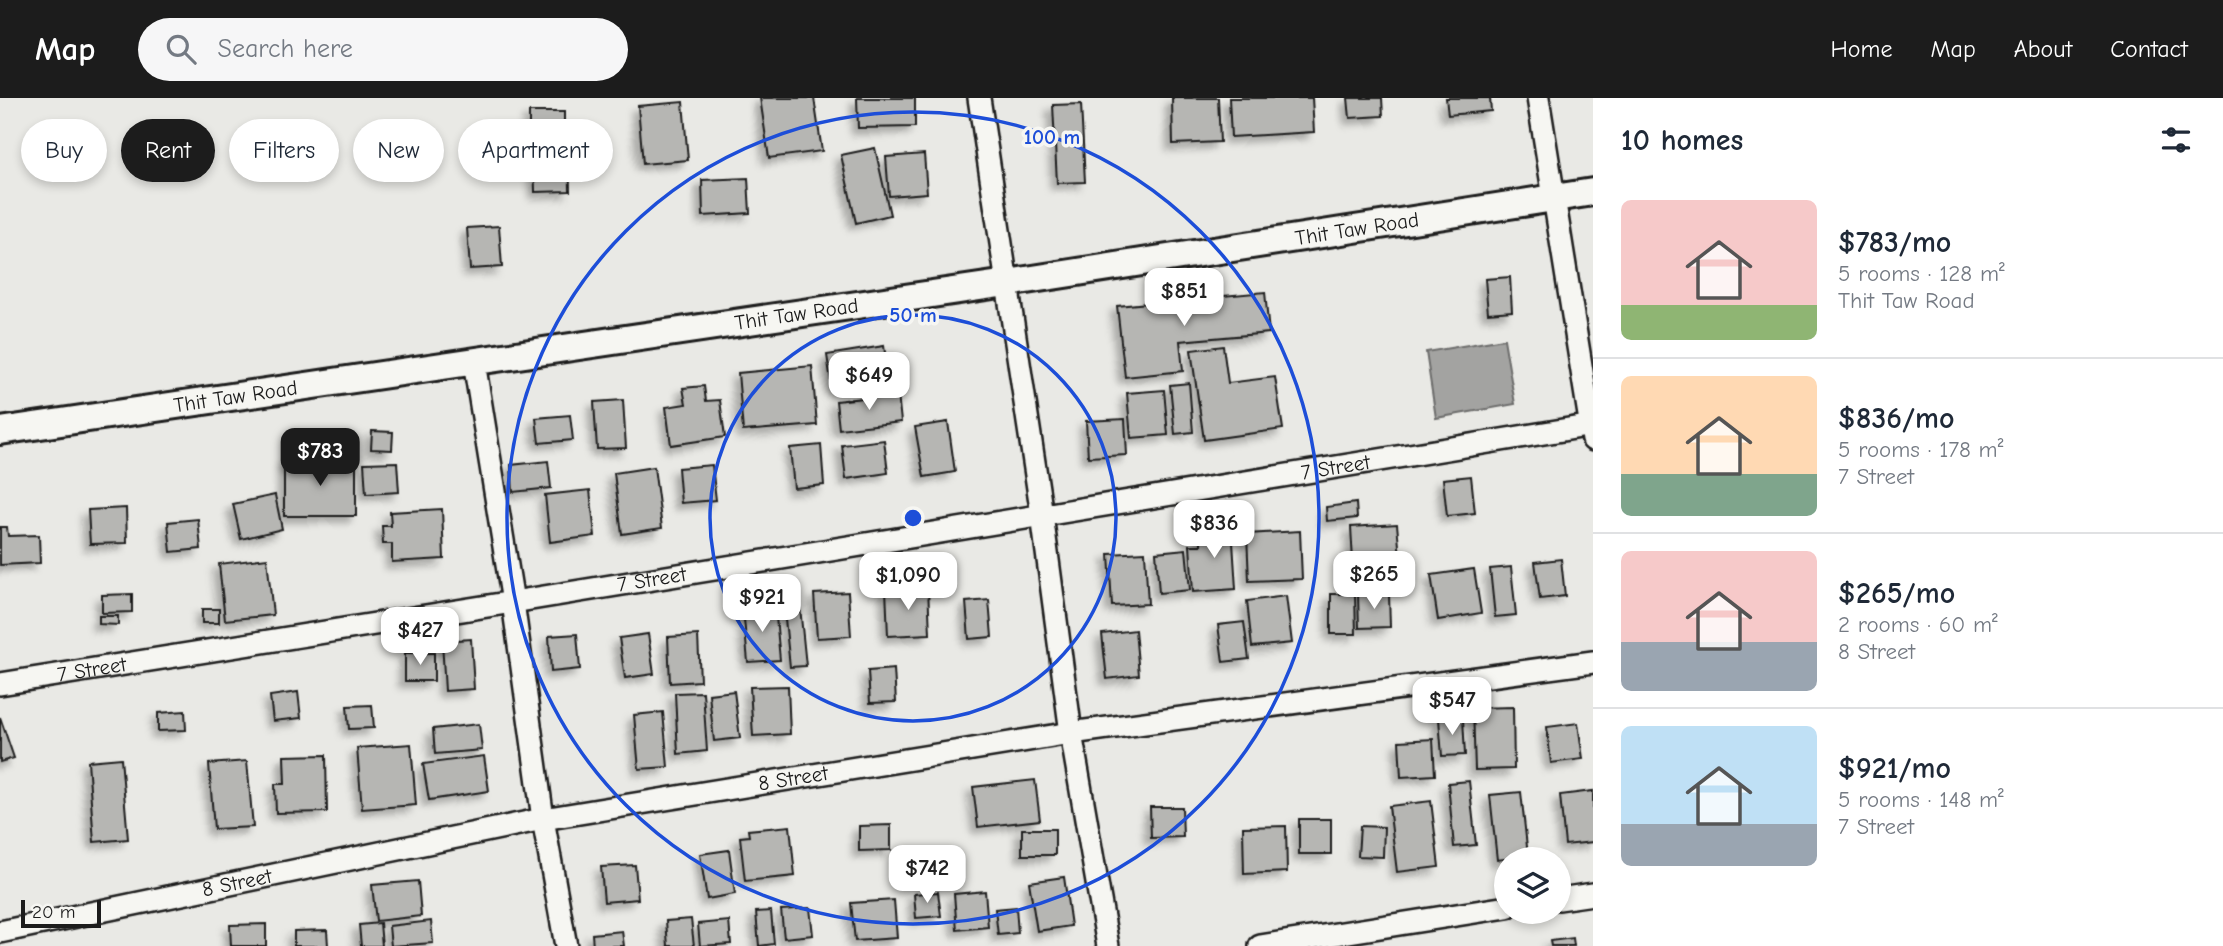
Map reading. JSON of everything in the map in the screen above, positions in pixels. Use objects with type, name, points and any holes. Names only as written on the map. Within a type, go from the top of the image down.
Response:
[{"type":"street","points":[[979,98],[1042,515],[1071,733],[1108,946]]},
{"type":"street","points":[[1538,98],[1592,430]]},
{"type":"street","name":"Thit Taw Road","points":[[0,431],[1007,283],[1593,192]]},
{"type":"street","points":[[474,362],[513,602],[543,819],[566,946]]},
{"type":"street","name":"7 Street","points":[[0,684],[1042,515],[1592,430]]},
{"type":"street","name":"8 Street","points":[[0,932],[543,819],[1071,733],[1593,662]]},
{"type":"street","points":[[1571,897],[1593,894]]},
{"type":"street","points":[[1260,946],[1494,910]]},
{"type":"shaded area","points":[[1504,339],[1515,404],[1436,418],[1426,352]]},
{"type":"building","points":[[760,98],[814,98],[822,151],[769,158]]},
{"type":"building","points":[[857,98],[915,98],[915,127],[858,128]]},
{"type":"building","points":[[1172,98],[1218,98],[1220,142],[1173,144]]},
{"type":"building","points":[[1229,98],[1312,98],[1314,132],[1231,137]]},
{"type":"building","points":[[1348,98],[1382,98],[1383,116],[1350,118]]},
{"type":"building","points":[[1446,98],[1490,98],[1491,111],[1448,115]]},
{"type":"building","points":[[683,102],[688,160],[643,164],[638,106]]},
{"type":"building","points":[[1081,104],[1085,182],[1057,183],[1053,105]]},
{"type":"building","points":[[529,112],[564,112],[564,119],[529,119]]},
{"type":"building","points":[[875,148],[890,215],[856,223],[841,155]]},
{"type":"building","points":[[924,154],[927,193],[889,196],[886,157]]},
{"type":"building","points":[[748,178],[750,213],[703,216],[702,180]]},
{"type":"building","points":[[535,182],[570,182],[570,191],[535,192]]},
{"type":"building","points":[[499,226],[502,267],[470,269],[467,228]]},
{"type":"building","points":[[1510,277],[1512,311],[1488,313],[1485,279]]},
{"type":"building","points":[[1265,292],[1269,333],[1180,341],[1183,371],[1125,377],[1117,306]]},
{"type":"building","points":[[884,346],[889,380],[832,388],[827,355]]},
{"type":"building","points":[[1223,346],[1228,383],[1275,377],[1283,429],[1204,440],[1191,350]]},
{"type":"building","points":[[812,366],[817,425],[743,431],[738,373]]},
{"type":"building","points":[[1189,383],[1193,432],[1175,434],[1170,385]]},
{"type":"building","points":[[704,386],[706,401],[720,400],[725,437],[671,445],[666,407],[686,404],[683,388]]},
{"type":"building","points":[[1164,390],[1168,435],[1131,438],[1127,393]]},
{"type":"building","points":[[898,394],[901,422],[839,429],[836,401]]},
{"type":"building","points":[[623,400],[626,448],[597,449],[594,402]]},
{"type":"building","points":[[570,415],[573,440],[539,443],[536,418]]},
{"type":"building","points":[[1125,419],[1127,455],[1088,457],[1086,421]]},
{"type":"building","points":[[948,422],[955,472],[924,477],[915,427]]},
{"type":"building","points":[[372,431],[393,432],[392,450],[371,449]]},
{"type":"building","points":[[884,440],[888,473],[846,479],[842,445]]},
{"type":"building","points":[[821,445],[824,485],[794,488],[790,448]]},
{"type":"building","points":[[284,460],[356,460],[356,516],[284,516]]},
{"type":"building","points":[[548,461],[551,488],[513,492],[511,465]]},
{"type":"building","points":[[397,462],[399,492],[366,494],[364,463]]},
{"type":"building","points":[[712,465],[716,500],[681,503],[678,468]]},
{"type":"building","points":[[654,467],[662,528],[622,534],[614,473]]},
{"type":"building","points":[[1471,476],[1475,513],[1447,516],[1443,479]]},
{"type":"building","points":[[590,490],[595,536],[550,542],[545,495]]},
{"type":"building","points":[[275,495],[282,529],[241,539],[233,504]]},
{"type":"building","points":[[1356,503],[1357,518],[1327,521],[1326,507]]},
{"type":"building","points":[[126,508],[127,543],[90,544],[88,510]]},
{"type":"building","points":[[442,509],[444,559],[392,562],[392,544],[383,544],[382,526],[391,526],[390,512]]},
{"type":"building","points":[[198,519],[201,549],[171,552],[168,522]]},
{"type":"building","points":[[1397,524],[1400,557],[1353,561],[1351,527]]},
{"type":"building","points":[[1232,526],[1236,589],[1193,592],[1190,545],[1201,545],[1201,527]]},
{"type":"building","points":[[0,527],[7,527],[8,536],[39,535],[40,563],[0,565]]},
{"type":"building","points":[[1300,531],[1302,579],[1249,581],[1247,534]]},
{"type":"building","points":[[1186,549],[1190,590],[1159,593],[1156,552]]},
{"type":"building","points":[[1145,552],[1148,604],[1112,606],[1109,554]]},
{"type":"building","points":[[267,558],[273,615],[225,620],[219,564]]},
{"type":"building","points":[[1561,559],[1565,596],[1540,599],[1535,562]]},
{"type":"building","points":[[1511,567],[1516,615],[1495,617],[1490,569]]},
{"type":"building","points":[[1474,569],[1481,613],[1438,620],[1431,575]]},
{"type":"building","points":[[928,587],[930,634],[888,636],[886,589]]},
{"type":"building","points":[[848,592],[851,636],[817,638],[814,594]]},
{"type":"building","points":[[132,594],[132,612],[102,613],[102,595]]},
{"type":"building","points":[[1331,594],[1355,594],[1356,634],[1331,634]]},
{"type":"building","points":[[1389,594],[1390,627],[1359,628],[1358,595]]},
{"type":"building","points":[[1286,596],[1292,643],[1252,647],[1247,601]]},
{"type":"building","points":[[989,600],[992,637],[969,639],[966,602]]},
{"type":"building","points":[[775,606],[780,660],[748,662],[743,608]]},
{"type":"building","points":[[800,607],[806,666],[790,667],[784,609]]},
{"type":"building","points":[[202,609],[219,609],[219,623],[202,623]]},
{"type":"building","points":[[99,616],[118,616],[118,625],[99,624]]},
{"type":"building","points":[[1244,622],[1249,659],[1223,662],[1218,625]]},
{"type":"building","points":[[1135,630],[1139,675],[1107,679],[1102,634]]},
{"type":"building","points":[[577,634],[580,669],[551,672],[549,636]]},
{"type":"building","points":[[648,634],[654,674],[625,678],[619,638]]},
{"type":"building","points":[[698,635],[700,681],[670,683],[668,637]]},
{"type":"building","points":[[471,639],[474,689],[445,691],[442,641]]},
{"type":"building","points":[[405,653],[434,653],[434,681],[405,681]]},
{"type":"building","points":[[894,669],[896,702],[870,703],[868,671]]},
{"type":"building","points":[[788,686],[790,734],[753,736],[750,687]]},
{"type":"building","points":[[734,691],[740,738],[714,741],[709,694]]},
{"type":"building","points":[[298,692],[301,718],[273,721],[270,696]]},
{"type":"building","points":[[703,692],[707,751],[678,754],[675,693]]},
{"type":"building","points":[[372,705],[374,728],[349,729],[347,706]]},
{"type":"building","points":[[1513,707],[1514,769],[1475,770],[1473,708]]},
{"type":"building","points":[[185,711],[186,730],[158,731],[158,713]]},
{"type":"building","points":[[663,712],[668,767],[639,769],[634,715]]},
{"type":"building","points":[[0,717],[14,758],[0,762]]},
{"type":"building","points":[[1463,718],[1465,755],[1442,756],[1439,719]]},
{"type":"building","points":[[1578,723],[1583,759],[1551,763],[1547,727]]},
{"type":"building","points":[[479,724],[482,750],[435,754],[433,729]]},
{"type":"building","points":[[1433,739],[1435,775],[1401,777],[1399,741]]},
{"type":"building","points":[[411,744],[416,805],[362,809],[357,748]]},
{"type":"building","points":[[326,755],[327,812],[276,813],[275,784],[285,784],[284,756]]},
{"type":"building","points":[[484,756],[489,791],[429,800],[423,764]]},
{"type":"building","points":[[121,758],[128,839],[94,842],[88,761]]},
{"type":"building","points":[[247,761],[253,827],[214,829],[209,764]]},
{"type":"building","points":[[1035,780],[1040,820],[978,827],[973,787]]},
{"type":"building","points":[[1469,781],[1476,845],[1454,847],[1448,783]]},
{"type":"building","points":[[1593,791],[1593,842],[1565,845],[1560,795]]},
{"type":"building","points":[[1521,792],[1527,847],[1496,847],[1490,795]]},
{"type":"building","points":[[1431,801],[1439,867],[1397,872],[1389,806]]},
{"type":"building","points":[[1150,807],[1182,807],[1183,837],[1151,838]]},
{"type":"building","points":[[1299,819],[1331,819],[1331,854],[1299,854]]},
{"type":"building","points":[[891,825],[891,850],[859,851],[859,826]]},
{"type":"building","points":[[790,826],[795,876],[745,881],[740,837],[749,836],[748,830]]},
{"type":"building","points":[[1286,826],[1287,872],[1244,874],[1243,827]]},
{"type":"building","points":[[1360,826],[1384,827],[1383,857],[1358,856]]},
{"type":"building","points":[[1022,829],[1055,829],[1055,855],[1022,855]]},
{"type":"building","points":[[729,850],[735,894],[707,899],[700,854]]},
{"type":"building","points":[[635,865],[638,899],[604,902],[601,867]]},
{"type":"building","points":[[1064,877],[1071,926],[1037,931],[1029,882]]},
{"type":"building","points":[[418,881],[421,916],[376,921],[372,885]]},
{"type":"building","points":[[985,891],[988,927],[957,930],[954,894]]},
{"type":"building","points":[[938,892],[941,916],[916,918],[914,894]]},
{"type":"building","points":[[894,900],[897,938],[855,941],[851,903]]},
{"type":"building","points":[[1016,907],[1018,933],[998,935],[995,909]]},
{"type":"building","points":[[810,908],[813,935],[784,938],[781,910]]},
{"type":"building","points":[[771,911],[774,944],[759,946],[756,912]]},
{"type":"building","points":[[691,919],[694,946],[668,946],[666,921]]},
{"type":"building","points":[[431,921],[433,943],[391,946],[389,926]]},
{"type":"building","points":[[729,921],[731,944],[700,946],[698,924]]},
{"type":"building","points":[[380,923],[382,946],[361,946],[359,925]]},
{"type":"building","points":[[266,924],[266,946],[231,946],[230,925]]},
{"type":"building","points":[[327,930],[328,946],[294,946],[294,931]]},
{"type":"building","points":[[622,931],[624,946],[593,946],[592,934]]},
{"type":"building","points":[[1573,938],[1574,946],[1551,946],[1550,941]]}]
